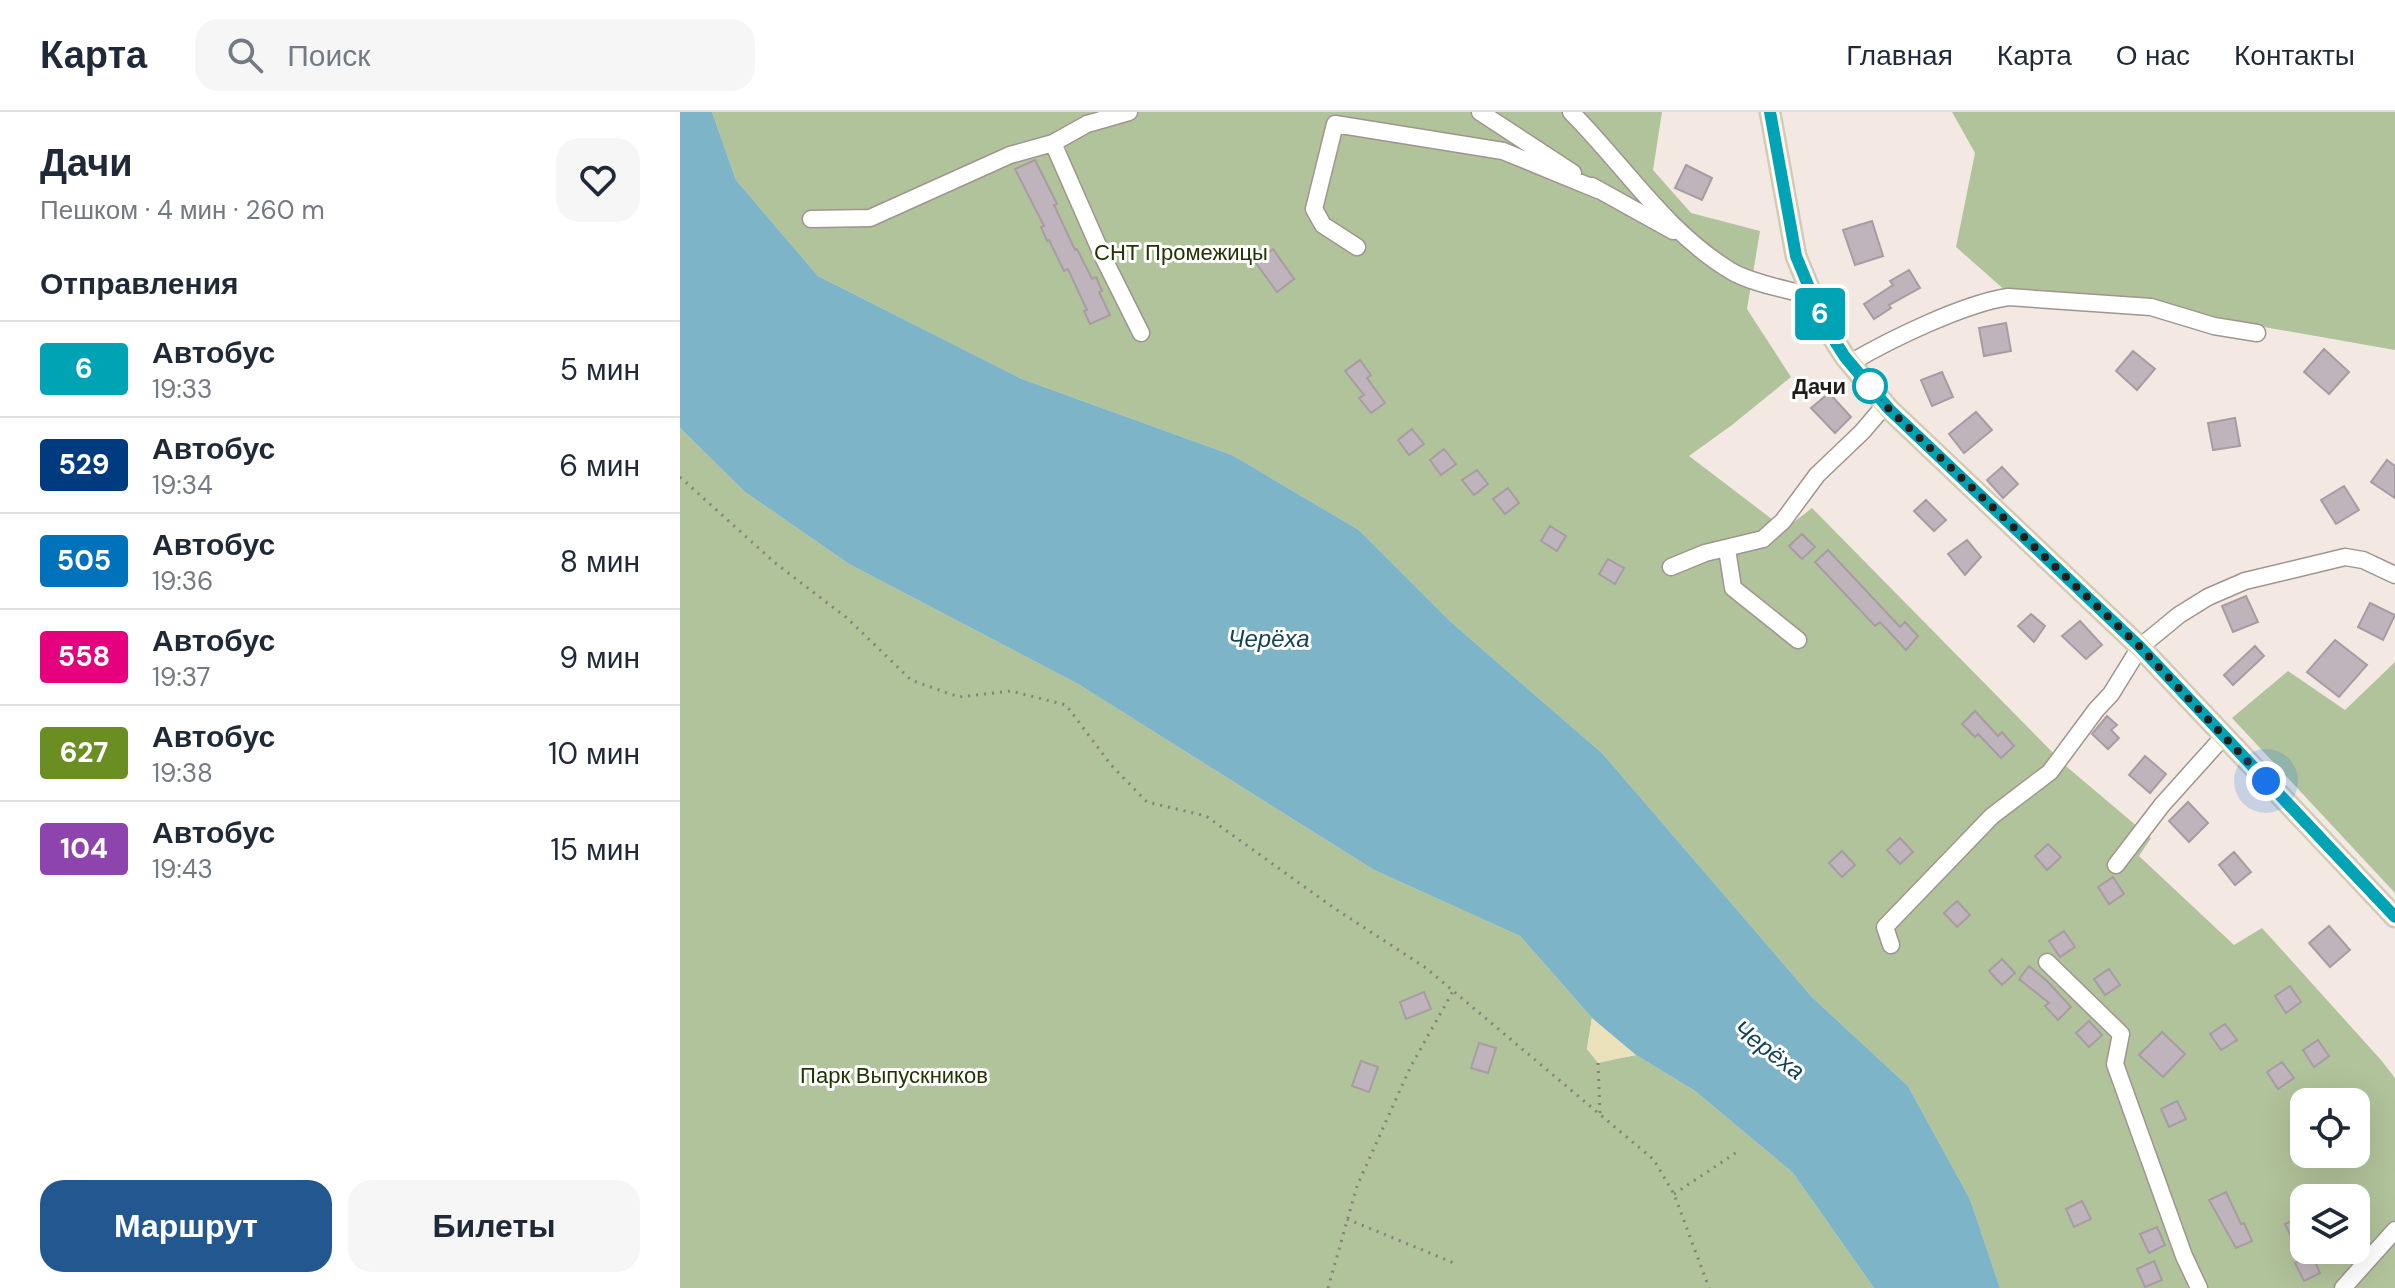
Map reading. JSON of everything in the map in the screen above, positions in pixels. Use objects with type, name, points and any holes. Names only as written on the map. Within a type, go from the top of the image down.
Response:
[{"type":"main road","points":[[1770,112],[1796,256],[1824,324],[1850,363],[1886,404],[2140,647],[2395,917]]},
{"type":"street","points":[[811,219],[870,218],[1010,155],[1053,143],[1083,118],[1129,112]]},
{"type":"street","points":[[1480,112],[1501,123],[1598,190]]},
{"type":"street","points":[[1571,112],[1681,235]]},
{"type":"street","points":[[1357,247],[1323,225],[1314,209],[1335,124],[1503,151],[1598,190],[1681,235],[1734,273],[1813,297]]},
{"type":"street","points":[[1053,143],[1094,238],[1141,333]]},
{"type":"street","points":[[1850,363],[1876,348],[1987,300],[2008,297],[2151,307],[2214,326],[2257,333]]},
{"type":"street","points":[[1671,567],[1705,553],[1763,539],[1783,521],[1817,475],[1886,404]]},
{"type":"street","points":[[1727,549],[1733,588],[1798,640]]},
{"type":"street","points":[[1891,945],[1885,927],[1992,816],[2050,772],[2111,694],[2140,647],[2198,603],[2245,581],[2345,557],[2363,560],[2395,575]]},
{"type":"street","points":[[2116,865],[2162,805],[2224,736]]},
{"type":"street","points":[[2047,962],[2121,1034],[2115,1064],[2184,1256],[2199,1288]]},
{"type":"street","points":[[2343,1288],[2395,1230]]},
{"type":"path","points":[[680,477],[774,562],[847,618],[911,680],[959,697],[1011,691],[1066,705],[1111,765],[1147,802],[1206,816],[1334,908],[1426,968],[1654,1160],[1674,1194],[1709,1288]]},
{"type":"path","points":[[1328,1288],[1357,1186],[1410,1068],[1453,991]]},
{"type":"path","points":[[1598,1063],[1600,1113]]},
{"type":"path","points":[[1674,1194],[1737,1152]]},
{"type":"path","points":[[1347,1219],[1454,1263]]},
{"type":"green space","name":"СНТ Промежицы","points":[[712,112],[1662,112],[1653,170],[1691,213],[1760,231],[1747,309],[1791,377],[1689,456],[1785,529],[1812,508],[2067,767],[2151,838],[2139,856],[2234,945],[2262,928],[2381,1060],[2395,1078],[2395,1288],[2000,1288],[1970,1199],[1908,1086],[1812,997],[1603,754],[1451,622],[1359,530],[1232,455],[1022,379],[818,276],[736,180]]},
{"type":"green space","points":[[1952,112],[2395,112],[2395,350],[2173,311],[2016,300],[1956,247],[1975,153]]},
{"type":"green space","name":"Парк Выпускников","points":[[680,428],[745,492],[849,564],[1078,684],[1374,870],[1520,936],[1592,1018],[1587,1049],[1598,1062],[1636,1055],[1695,1091],[1793,1173],[1874,1288],[680,1288]]},
{"type":"green space","points":[[2395,662],[2395,893],[2232,718],[2288,671],[2345,710]]},
{"type":"sand","points":[[1592,1018],[1636,1055],[1598,1063],[1587,1049]]},
{"type":"water","name":"Черёха","points":[[680,112],[712,112],[736,180],[818,276],[1022,379],[1232,455],[1359,530],[1451,622],[1603,754],[1812,997],[1908,1086],[1970,1199],[2000,1288],[1874,1288],[1793,1173],[1695,1091],[1636,1055],[1592,1018],[1520,936],[1374,870],[1078,684],[849,564],[745,492],[680,428]]},
{"type":"building","points":[[1035,160],[1075,250],[1092,279],[1096,277],[1102,291],[1099,292],[1110,315],[1090,324],[1084,311],[1087,310],[1068,269],[1064,271],[1047,241],[1041,227],[1044,226],[1015,169]]},
{"type":"building","points":[[1686,165],[1712,178],[1702,200],[1675,188]]},
{"type":"building","points":[[1872,221],[1883,256],[1855,265],[1843,230]]},
{"type":"building","points":[[1273,249],[1294,279],[1277,292],[1256,263]]},
{"type":"building","points":[[1909,270],[1920,288],[1889,305],[1891,308],[1874,319],[1864,304],[1893,285],[1890,281]]},
{"type":"building","points":[[2006,323],[2011,351],[1984,356],[1979,328]]},
{"type":"building","points":[[2324,349],[2349,372],[2329,394],[2304,372]]},
{"type":"building","points":[[2133,351],[2155,369],[2137,390],[2116,371]]},
{"type":"building","points":[[1360,360],[1371,375],[1367,378],[1385,403],[1371,413],[1359,398],[1364,395],[1345,371]]},
{"type":"building","points":[[1942,372],[1953,397],[1932,406],[1921,380]]},
{"type":"building","points":[[1829,393],[1851,417],[1835,433],[1811,408]]},
{"type":"building","points":[[1976,412],[1992,430],[1964,453],[1949,434]]},
{"type":"building","points":[[2235,418],[2240,446],[2213,450],[2208,423]]},
{"type":"building","points":[[1412,429],[1424,444],[1409,455],[1398,440]]},
{"type":"building","points":[[1444,449],[1456,464],[1441,475],[1430,460]]},
{"type":"building","points":[[2387,460],[2395,466],[2395,498],[2371,482]]},
{"type":"building","points":[[2002,467],[2018,484],[2003,498],[1987,480]]},
{"type":"building","points":[[1477,470],[1488,484],[1474,495],[1462,480]]},
{"type":"building","points":[[2344,486],[2359,510],[2336,524],[2321,500]]},
{"type":"building","points":[[1508,488],[1519,503],[1505,514],[1493,499]]},
{"type":"building","points":[[1926,500],[1946,520],[1934,531],[1914,511]]},
{"type":"building","points":[[1550,526],[1566,536],[1557,551],[1541,541]]},
{"type":"building","points":[[1802,534],[1815,547],[1802,559],[1789,546]]},
{"type":"building","points":[[1967,540],[1981,557],[1965,575],[1948,554]]},
{"type":"building","points":[[1828,550],[1900,627],[1905,622],[1918,636],[1906,650],[1880,622],[1875,626],[1815,562]]},
{"type":"building","points":[[1608,559],[1624,568],[1615,584],[1599,574]]},
{"type":"building","points":[[2246,596],[2258,622],[2233,632],[2222,606]]},
{"type":"building","points":[[2370,603],[2395,615],[2383,640],[2358,627]]},
{"type":"building","points":[[2031,614],[2045,626],[2034,642],[2018,626]]},
{"type":"building","points":[[2080,621],[2102,645],[2086,659],[2062,636]]},
{"type":"building","points":[[2335,640],[2367,665],[2339,697],[2307,672]]},
{"type":"building","points":[[2255,646],[2264,656],[2233,685],[2224,675]]},
{"type":"building","points":[[1975,711],[1998,736],[2002,732],[2014,746],[2001,758],[1978,734],[1975,737],[1962,724]]},
{"type":"building","points":[[2107,716],[2117,725],[2111,730],[2119,738],[2108,749],[2092,734]]},
{"type":"building","points":[[2145,756],[2166,774],[2150,793],[2129,775]]},
{"type":"building","points":[[2188,802],[2208,823],[2189,842],[2169,821]]},
{"type":"building","points":[[1900,838],[1913,852],[1900,864],[1887,850]]},
{"type":"building","points":[[2048,844],[2061,857],[2047,870],[2035,856]]},
{"type":"building","points":[[1842,851],[1855,865],[1842,877],[1829,863]]},
{"type":"building","points":[[2234,852],[2251,872],[2235,885],[2219,865]]},
{"type":"building","points":[[2113,877],[2124,894],[2109,904],[2098,887]]},
{"type":"building","points":[[1957,901],[1970,915],[1957,927],[1944,913]]},
{"type":"building","points":[[2329,926],[2350,950],[2330,967],[2309,943]]},
{"type":"building","points":[[2064,931],[2075,947],[2060,957],[2049,941]]},
{"type":"building","points":[[2002,959],[2015,973],[2002,985],[1989,971]]},
{"type":"building","points":[[2029,966],[2071,1007],[2058,1020],[2045,1006],[2049,1003],[2019,979]]},
{"type":"building","points":[[2109,969],[2120,985],[2105,995],[2094,979]]},
{"type":"building","points":[[2290,986],[2301,1002],[2286,1013],[2275,996]]},
{"type":"building","points":[[1424,992],[1431,1009],[1406,1019],[1400,1002]]},
{"type":"building","points":[[2089,1021],[2102,1035],[2089,1047],[2076,1033]]},
{"type":"building","points":[[2225,1024],[2237,1040],[2221,1050],[2210,1034]]},
{"type":"building","points":[[2162,1032],[2185,1054],[2163,1077],[2139,1055]]},
{"type":"building","points":[[2318,1040],[2329,1056],[2314,1067],[2303,1050]]},
{"type":"building","points":[[1479,1043],[1496,1048],[1488,1073],[1471,1068]]},
{"type":"building","points":[[1361,1061],[1378,1067],[1369,1092],[1352,1086]]},
{"type":"building","points":[[2282,1062],[2294,1078],[2278,1089],[2267,1072]]},
{"type":"building","points":[[2177,1101],[2186,1119],[2169,1127],[2161,1109]]},
{"type":"building","points":[[2226,1192],[2252,1241],[2236,1248],[2209,1200]]},
{"type":"building","points":[[2082,1201],[2091,1219],[2074,1227],[2066,1209]]},
{"type":"building","points":[[2157,1227],[2165,1245],[2149,1253],[2140,1234]]},
{"type":"building","points":[[2154,1261],[2162,1280],[2145,1287],[2137,1269]]},
{"type":"building","points":[[2296,1264],[2316,1264],[2320,1273],[2304,1281]]},
{"type":"bus line","name":"6","points":[[1770,112],[1796,256],[1824,324],[1845,357],[1889,409],[2140,647],[2395,917]]},
{"type":"place","name":"Дачи","points":[[1870,386]]},
{"type":"route","points":[[1870,386],[1889,409],[2140,647],[2266,781]]}]
